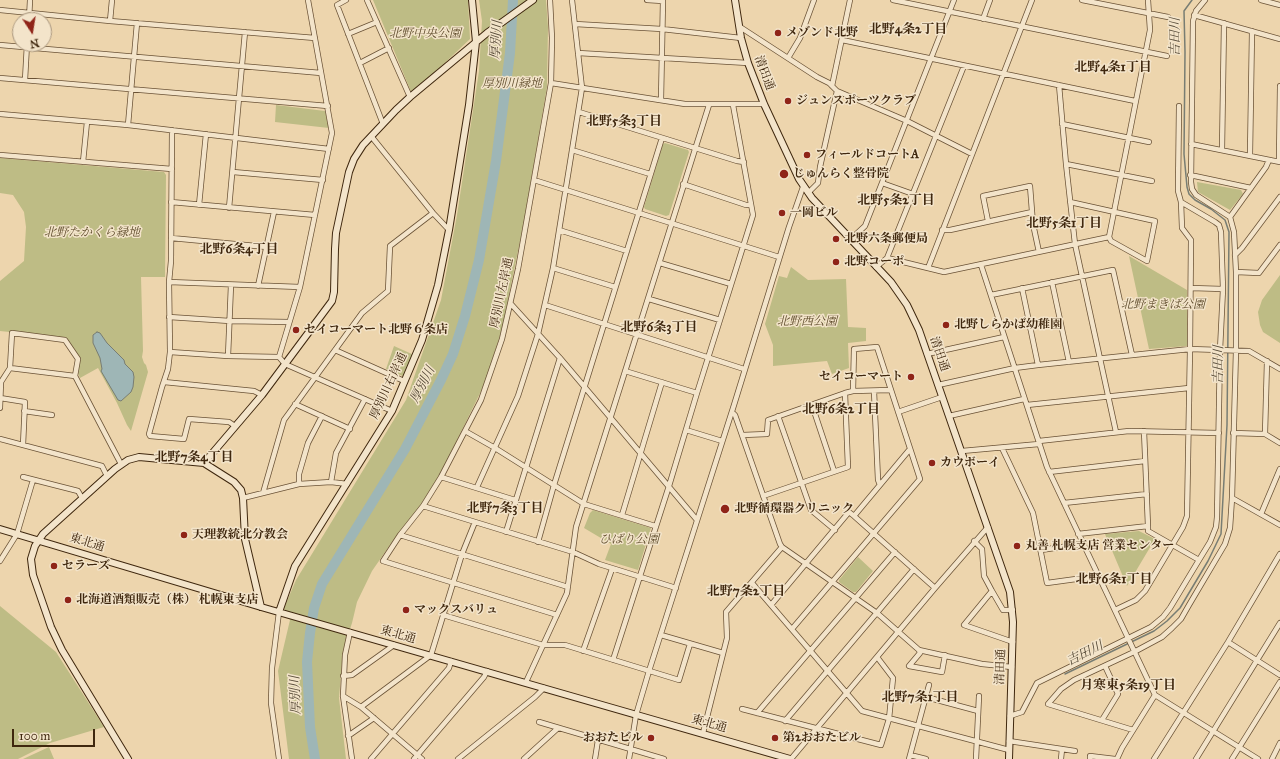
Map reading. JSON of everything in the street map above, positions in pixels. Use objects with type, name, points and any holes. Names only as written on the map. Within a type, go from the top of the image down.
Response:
[{"type":"street","points":[[0,10],[29,12],[30,0]]},
{"type":"street","points":[[110,21],[112,0]]},
{"type":"street","points":[[279,356],[300,287],[332,133],[308,0]]},
{"type":"street","points":[[346,0],[337,5],[383,124]]},
{"type":"street","points":[[367,0],[410,97]]},
{"type":"street","name":"厚別川右岸通","points":[[279,759],[271,696],[272,668],[279,612],[295,566],[392,411],[422,340],[438,285],[449,230],[469,104],[476,42],[472,0]]},
{"type":"street","points":[[204,463],[262,395],[332,301],[334,292],[334,249],[336,233],[349,172],[354,159],[371,136],[410,97],[476,42],[533,0]]},
{"type":"street","name":"厚別川左岸通","points":[[453,583],[383,561],[400,535],[423,506],[441,477],[480,400],[494,366],[511,304],[550,83],[552,38],[550,0]]},
{"type":"street","points":[[477,487],[518,396],[538,334],[553,268],[582,88],[572,0]]},
{"type":"street","points":[[647,0],[663,0],[661,100]]},
{"type":"street","name":"清田通","points":[[735,0],[741,38],[748,64],[792,167],[803,187],[891,282],[907,305],[919,330],[1008,582],[1013,610],[1009,759]]},
{"type":"street","points":[[788,58],[800,38],[814,0]]},
{"type":"street","points":[[832,86],[850,0]]},
{"type":"street","points":[[893,0],[1167,56]]},
{"type":"street","points":[[851,239],[865,226],[954,0]]},
{"type":"street","points":[[983,19],[990,0]]},
{"type":"street","points":[[928,268],[1032,0]]},
{"type":"street","points":[[1082,0],[1168,17]]},
{"type":"street","points":[[1108,237],[1150,30],[1148,0]]},
{"type":"street","points":[[1133,730],[1048,704],[1061,689],[1074,680],[1162,637],[1181,619],[1225,544],[1230,528],[1236,350],[1236,272],[1234,232],[1230,217],[1196,195],[1192,189],[1190,175],[1194,15],[1205,0]]},
{"type":"street","points":[[1261,0],[1280,5]]},
{"type":"street","points":[[52,15],[110,21],[315,38]]},
{"type":"street","points":[[1194,15],[1280,39]]},
{"type":"street","points":[[348,34],[377,22]]},
{"type":"street","points":[[128,124],[137,23]]},
{"type":"street","points":[[1222,150],[1224,23]]},
{"type":"street","points":[[575,24],[662,29],[741,38]]},
{"type":"street","points":[[740,27],[817,78],[829,83],[837,91],[907,121],[972,154]]},
{"type":"street","points":[[1250,155],[1252,31]]},
{"type":"street","points":[[230,208],[235,138],[246,32]]},
{"type":"street","points":[[842,40],[1135,101]]},
{"type":"street","points":[[0,44],[12,44]]},
{"type":"street","points":[[52,47],[321,73]]},
{"type":"street","points":[[360,62],[389,48]]},
{"type":"street","points":[[25,80],[27,52]]},
{"type":"street","points":[[578,53],[748,64]]},
{"type":"street","points":[[876,267],[887,258],[914,194],[964,66]]},
{"type":"street","points":[[0,78],[328,106]]},
{"type":"street","points":[[550,83],[684,104],[764,104]]},
{"type":"street","points":[[1059,85],[1075,244],[1116,432]]},
{"type":"street","points":[[1191,144],[1279,161],[1280,86]]},
{"type":"street","points":[[808,193],[818,183],[820,167],[837,91]]},
{"type":"street","points":[[526,682],[557,616],[568,587],[576,527],[626,371],[636,334],[649,299],[694,148],[709,105]]},
{"type":"street","points":[[613,660],[753,216],[734,105]]},
{"type":"street","points":[[1115,610],[1141,596],[1186,522],[1187,516],[1191,240],[1182,228],[1181,202],[1178,191],[1179,106]]},
{"type":"street","points":[[579,112],[744,162]]},
{"type":"street","points":[[0,114],[128,124],[329,149]]},
{"type":"street","points":[[83,162],[87,122]]},
{"type":"street","points":[[1062,124],[1149,142]]},
{"type":"street","points":[[172,130],[169,282],[170,352],[168,369],[150,436],[184,440],[188,419],[229,422],[236,426]]},
{"type":"street","points":[[199,205],[206,134]]},
{"type":"street","points":[[371,136],[433,213],[449,230]]},
{"type":"street","points":[[538,542],[584,387],[662,138]]},
{"type":"street","points":[[572,150],[650,174]]},
{"type":"street","points":[[0,155],[172,169]]},
{"type":"street","points":[[1230,217],[1266,168],[1269,160]]},
{"type":"street","points":[[1066,164],[1152,181]]},
{"type":"street","points":[[233,172],[323,180]]},
{"type":"street","points":[[1190,175],[1251,188]]},
{"type":"street","points":[[534,180],[779,257]]},
{"type":"street","points":[[882,183],[914,194]]},
{"type":"street","points":[[683,184],[746,205],[751,205]]},
{"type":"street","points":[[988,221],[983,196],[1030,186],[1032,212],[1039,252]]},
{"type":"street","points":[[629,759],[636,715],[649,671],[732,412],[779,257],[803,187]]},
{"type":"street","points":[[1235,255],[1242,248],[1280,197]]},
{"type":"street","points":[[171,202],[315,215]]},
{"type":"street","points":[[1070,202],[1156,221],[1147,261],[1111,241],[1108,237]]},
{"type":"street","points":[[1010,716],[1022,712],[1037,682],[1128,640],[1151,627],[1163,617],[1170,608],[1213,535],[1217,518],[1220,350],[1224,289],[1222,240],[1219,225],[1181,202]]},
{"type":"street","points":[[258,286],[274,212]]},
{"type":"street","points":[[942,230],[950,230],[1032,212]]},
{"type":"street","points":[[263,494],[284,420],[362,313],[388,291],[390,246],[433,213]]},
{"type":"street","points":[[559,230],[627,251]]},
{"type":"street","points":[[887,258],[944,272],[1108,237]]},
{"type":"street","points":[[171,238],[267,247]]},
{"type":"street","points":[[1236,272],[1259,273],[1280,245]]},
{"type":"street","points":[[660,263],[732,284]]},
{"type":"street","points":[[981,265],[1049,472],[1155,695],[1258,759]]},
{"type":"street","points":[[553,268],[615,287]]},
{"type":"street","points":[[991,295],[1113,270],[1132,355]]},
{"type":"street","points":[[169,282],[300,287]]},
{"type":"street","points":[[1052,282],[1069,362]]},
{"type":"street","points":[[228,356],[231,285]]},
{"type":"street","points":[[1022,288],[1038,365]]},
{"type":"street","points":[[1191,288],[1224,289]]},
{"type":"street","points":[[649,299],[720,320]]},
{"type":"street","points":[[511,304],[560,358],[697,520]]},
{"type":"street","points":[[545,305],[744,369]]},
{"type":"street","points":[[170,317],[230,321],[289,322]]},
{"type":"street","points":[[0,408],[1,382],[10,368],[12,333],[65,340],[78,359],[75,376],[121,464]]},
{"type":"street","points":[[927,354],[1004,337]]},
{"type":"street","points":[[792,629],[920,479],[877,347],[854,349],[853,391]]},
{"type":"street","points":[[938,385],[1015,368],[1190,349],[1249,351],[1280,369]]},
{"type":"street","points":[[335,350],[404,381]]},
{"type":"street","points":[[170,352],[228,356],[279,356]]},
{"type":"street","points":[[279,356],[285,364],[392,411]]},
{"type":"street","points":[[506,532],[560,358]]},
{"type":"street","points":[[1266,434],[1267,361]]},
{"type":"street","points":[[10,368],[75,376]]},
{"type":"street","points":[[626,371],[697,392]]},
{"type":"street","points":[[164,382],[254,391],[262,395]]},
{"type":"street","points":[[622,515],[662,382]]},
{"type":"street","points":[[1027,405],[1189,388]]},
{"type":"street","points":[[743,436],[767,434],[768,420],[846,393],[853,391],[890,390]]},
{"type":"street","points":[[874,391],[878,480],[880,485]]},
{"type":"street","points":[[763,496],[848,466],[846,393]]},
{"type":"street","points":[[898,412],[942,397]]},
{"type":"street","points":[[0,398],[25,402],[23,445]]},
{"type":"street","points":[[331,482],[336,453],[365,399]]},
{"type":"street","points":[[949,416],[1024,399]]},
{"type":"street","points":[[295,404],[350,429]]},
{"type":"street","points":[[812,404],[834,471]]},
{"type":"street","points":[[24,411],[52,415]]},
{"type":"street","points":[[732,412],[735,415],[743,436],[782,547],[877,613],[919,650],[982,664],[1012,667]]},
{"type":"street","points":[[299,484],[299,474],[308,443],[322,416]]},
{"type":"street","points":[[778,416],[811,510],[835,530]]},
{"type":"street","points":[[686,430],[722,441]]},
{"type":"street","points":[[465,431],[584,504],[656,526]]},
{"type":"street","points":[[962,451],[1002,448],[1116,432],[1144,431],[1218,433]]},
{"type":"street","points":[[1144,431],[1148,531],[1199,560]]},
{"type":"street","points":[[1233,433],[1266,434],[1280,442]]},
{"type":"street","points":[[0,439],[102,466],[107,476]]},
{"type":"street","points":[[1002,448],[1033,513],[1047,583],[1098,576]]},
{"type":"street","points":[[854,516],[910,449]]},
{"type":"street","points":[[128,759],[62,650],[51,627],[32,575],[31,559],[35,546],[43,534],[107,476],[128,460],[139,457],[204,463],[234,482],[241,490],[243,498],[245,539],[261,607]]},
{"type":"street","points":[[1049,472],[1145,461]]},
{"type":"street","points":[[1261,514],[1280,469]]},
{"type":"street","points":[[23,477],[78,491],[82,498]]},
{"type":"street","points":[[441,477],[516,500]]},
{"type":"street","points":[[0,561],[17,534],[33,480]]},
{"type":"street","points":[[243,498],[299,484],[331,482],[347,484]]},
{"type":"street","points":[[1064,503],[1147,494]]},
{"type":"street","points":[[1232,498],[1280,525]]},
{"type":"street","points":[[423,506],[573,552],[599,564],[676,588]]},
{"type":"street","points":[[771,605],[807,564],[849,512],[935,588]]},
{"type":"street","points":[[361,707],[431,655],[462,554],[475,522]]},
{"type":"street","points":[[790,759],[988,526]]},
{"type":"street","points":[[1078,534],[1148,526]]},
{"type":"street","name":"東北通","points":[[0,529],[261,607],[790,759]]},
{"type":"street","points":[[400,535],[568,587]]},
{"type":"street","points":[[974,541],[982,549],[984,576],[992,591],[1003,610],[1013,610]]},
{"type":"street","points":[[1041,550],[1083,544]]},
{"type":"street","points":[[703,733],[727,638],[726,612],[782,547]]},
{"type":"street","points":[[757,713],[895,552]]},
{"type":"street","points":[[1154,759],[1228,642],[1280,554]]},
{"type":"street","points":[[1274,566],[1280,569]]},
{"type":"street","points":[[583,651],[612,568]]},
{"type":"street","points":[[785,721],[914,569]]},
{"type":"street","points":[[453,583],[557,616]]},
{"type":"street","points":[[752,583],[862,711],[1009,750]]},
{"type":"street","points":[[992,591],[964,625],[1013,642]]},
{"type":"street","points":[[443,615],[543,645],[565,645],[679,680],[690,644]]},
{"type":"street","points":[[1196,759],[1280,623]]},
{"type":"street","points":[[350,632],[345,655],[343,696],[352,759]]},
{"type":"street","points":[[660,635],[723,653]]},
{"type":"street","points":[[1228,642],[1280,674]]},
{"type":"street","points":[[343,676],[352,675],[394,645]]},
{"type":"street","points":[[919,650],[920,653],[910,666],[942,672],[945,655]]},
{"type":"street","points":[[742,709],[881,745],[889,719],[893,678],[877,657]]},
{"type":"street","points":[[371,759],[448,668],[451,661]]},
{"type":"street","points":[[1102,720],[1118,694],[1105,666]]},
{"type":"street","points":[[416,757],[484,677],[487,671]]},
{"type":"street","points":[[1232,759],[1280,682]]},
{"type":"street","points":[[926,759],[909,757],[929,685]]},
{"type":"street","points":[[458,759],[535,697],[544,688]]},
{"type":"street","points":[[1090,759],[1090,756],[1116,759],[1155,695]]},
{"type":"street","points":[[343,696],[361,707],[416,757],[422,759]]},
{"type":"street","points":[[976,759],[979,696]]},
{"type":"street","points":[[926,697],[978,711]]},
{"type":"street","points":[[348,736],[374,718]]},
{"type":"street","points":[[540,722],[664,759]]},
{"type":"street","points":[[524,759],[558,728]]},
{"type":"street","points":[[595,759],[598,740]]},
{"type":"street","points":[[1009,740],[1075,752]]},
{"type":"street","points":[[1272,759],[1280,743]]},
{"type":"street","points":[[1061,759],[1062,749]]},
{"type":"green space","name":"北野中央公園","points":[[373,0],[468,0],[470,39],[412,94]]},
{"type":"green space","name":"厚別川緑地","points":[[479,0],[546,0],[548,27],[547,87],[524,222],[502,329],[486,381],[441,473],[418,509],[372,571],[357,602],[343,650],[339,698],[346,759],[289,759],[278,671],[290,620],[284,608],[296,580],[406,400],[441,300],[457,215],[479,71],[482,21]]},
{"type":"green space","points":[[276,105],[325,111],[329,128],[275,122]]},
{"type":"green space","points":[[665,143],[688,150],[689,152],[669,215],[666,216],[645,209],[644,207],[663,144]]},
{"type":"green space","name":"北野たかくら緑地","points":[[0,158],[164,172],[166,175],[165,277],[141,277],[142,357],[148,372],[131,431],[98,368],[80,378],[78,373],[80,358],[66,338],[0,331],[0,281],[24,261],[26,227],[24,212],[13,195],[0,193]]},
{"type":"green space","points":[[1197,182],[1241,190],[1243,194],[1230,210],[1198,192]]},
{"type":"green space","name":"北野まきば公園","points":[[1129,256],[1187,290],[1187,346],[1149,349]]},
{"type":"green space","name":"北野西公園","points":[[791,267],[808,280],[846,279],[848,327],[866,328],[866,341],[848,343],[849,368],[832,374],[827,361],[773,366],[773,345],[765,324],[779,276],[787,278]]},
{"type":"green space","points":[[1280,275],[1280,343],[1263,332],[1260,325],[1258,312],[1262,300]]},
{"type":"green space","points":[[394,346],[414,355],[405,377],[386,369]]},
{"type":"green space","name":"ひばり公園","points":[[593,510],[651,528],[638,570],[605,560],[611,544],[584,528],[590,513]]},
{"type":"green space","points":[[1139,531],[1155,539],[1127,586],[1105,534]]},
{"type":"green space","points":[[858,557],[873,571],[856,592],[853,592],[839,582],[839,580]]},
{"type":"green space","points":[[0,606],[56,652],[104,727],[50,743],[18,759],[0,759]]},
{"type":"green space","points":[[49,747],[54,759],[23,759]]},
{"type":"water","points":[[97,332],[100,333],[133,372],[133,387],[131,392],[121,401],[118,400],[101,371],[100,358],[93,343],[93,335]]},
{"type":"waterway","name":"厚別川","points":[[315,759],[310,727],[307,662],[314,608],[322,584],[405,449],[453,354],[465,316],[479,260],[496,161],[510,53],[513,0]]},
{"type":"waterway","name":"吉田川","points":[[1065,674],[1154,631],[1167,621],[1180,608],[1208,561],[1221,534],[1227,425],[1229,232],[1225,220],[1211,209],[1195,200],[1189,194],[1187,187],[1184,154],[1184,11],[1192,0]]},
{"type":"place","name":"メゾンド北野","points":[[778,33]]},
{"type":"place","name":"ジュンスポーツクラブ","points":[[788,101]]},
{"type":"place","name":"フィールドコートA","points":[[807,155]]},
{"type":"place","name":"じゅんらく整骨院","points":[[784,174]]},
{"type":"place","name":"一岡ビル","points":[[782,213]]},
{"type":"place","name":"北野六条郵便局","points":[[836,239]]},
{"type":"place","name":"北野コーポ","points":[[836,262]]},
{"type":"place","name":"北野しらかば幼稚園","points":[[946,325]]},
{"type":"place","name":"セイコーマート北野６条店","points":[[296,330]]},
{"type":"place","name":"セイコーマート","points":[[911,377]]},
{"type":"place","name":"カウボーイ","points":[[932,463]]},
{"type":"place","name":"北野循環器クリニック","points":[[725,509]]},
{"type":"place","name":"天理教統北分教会","points":[[184,535]]},
{"type":"place","name":"丸善 札幌支店 営業センター","points":[[1017,546]]},
{"type":"place","name":"セラーズ","points":[[54,566]]},
{"type":"place","name":"北海道酒類販売（株） 札幌東支店","points":[[68,600]]},
{"type":"place","name":"マックスバリュ","points":[[406,610]]},
{"type":"place","name":"おおたビル","points":[[651,738]]},
{"type":"place","name":"第2おおたビル","points":[[775,738]]},
{"type":"district","name":"北野4条2丁目","points":[[908,30]]},
{"type":"district","name":"北野4条1丁目","points":[[1113,68]]},
{"type":"district","name":"北野5条3丁目","points":[[624,122]]},
{"type":"district","name":"北野5条2丁目","points":[[896,201]]},
{"type":"district","name":"北野5条1丁目","points":[[1064,224]]},
{"type":"district","name":"北野6条4丁目","points":[[239,250]]},
{"type":"district","name":"北野6条3丁目","points":[[659,328]]},
{"type":"district","name":"北野6条2丁目","points":[[841,410]]},
{"type":"district","name":"北野7条4丁目","points":[[194,458]]},
{"type":"district","name":"北野7条3丁目","points":[[505,509]]},
{"type":"district","name":"北野6条1丁目","points":[[1114,580]]},
{"type":"district","name":"北野7条2丁目","points":[[746,592]]},
{"type":"district","name":"月寒東5条19丁目","points":[[1128,686]]},
{"type":"district","name":"北野7条1丁目","points":[[920,698]]}]
